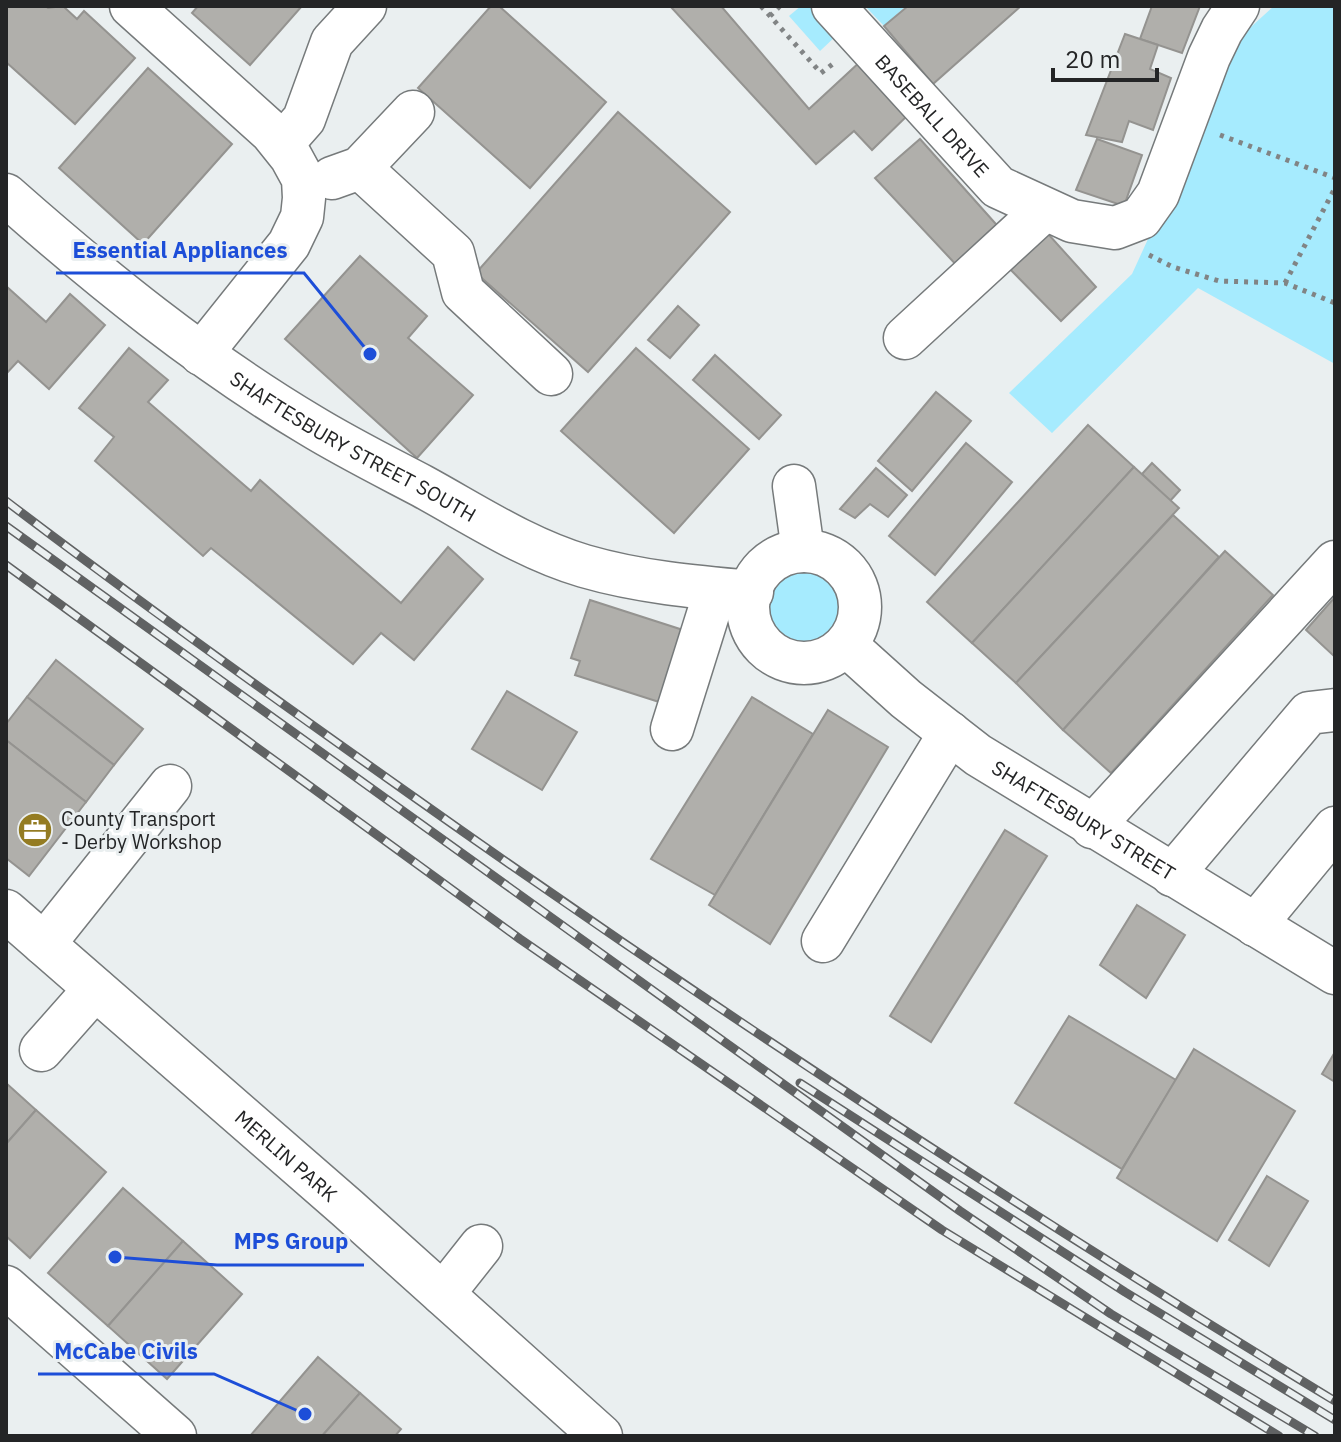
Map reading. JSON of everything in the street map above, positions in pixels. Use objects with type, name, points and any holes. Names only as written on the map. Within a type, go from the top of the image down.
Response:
[{"type":"street","points":[[131,6],[282,144],[296,165],[304,188],[302,217],[289,244],[201,354]]},
{"type":"street","points":[[282,144],[304,119],[332,42],[365,6]]},
{"type":"street","name":"BASEBALL DRIVE","points":[[833,6],[998,187],[1072,221],[1115,228]]},
{"type":"street","points":[[1115,228],[1141,218],[1158,194],[1209,57],[1238,6]]},
{"type":"street","points":[[304,188],[360,168],[413,112]]},
{"type":"street","points":[[360,168],[453,253],[463,292],[551,374]]},
{"type":"street","name":"SHAFTESBURY STREET SOUTH","points":[[6,195],[69,251],[201,354],[310,425],[487,524],[543,551],[623,576],[660,584],[734,591]]},
{"type":"street","points":[[905,338],[1044,210]]},
{"type":"street","points":[[794,486],[803,551]]},
{"type":"street","points":[[672,729],[734,591],[772,561],[803,551],[820,553],[865,568],[859,619],[846,645],[830,658],[811,664],[778,657],[762,645],[748,613],[748,598],[734,591]]},
{"type":"street","points":[[1092,827],[1335,562]]},
{"type":"street","name":"SHAFTESBURY STREET","points":[[846,645],[906,699],[978,755],[1335,973]]},
{"type":"street","points":[[1172,875],[1309,713],[1335,710]]},
{"type":"street","points":[[823,941],[950,733]]},
{"type":"street","points":[[44,944],[170,786]]},
{"type":"street","points":[[1255,925],[1335,828]]},
{"type":"street","name":"MERLIN PARK","points":[[6,911],[601,1436]]},
{"type":"street","points":[[41,1050],[95,989]]},
{"type":"street","points":[[443,1294],[481,1246]]},
{"type":"street","points":[[6,1287],[175,1436]]},
{"type":"path","points":[[761,6],[821,73],[864,40]]},
{"type":"path","points":[[770,16],[780,6]]},
{"type":"path","points":[[1186,122],[1335,178]]},
{"type":"path","points":[[1285,283],[1335,188]]},
{"type":"path","points":[[1115,228],[1134,247],[1173,267],[1219,281],[1285,283],[1335,303]]},
{"type":"shaded area","points":[[801,6],[814,6],[838,34],[820,51],[789,16]]},
{"type":"shaded area","points":[[865,6],[906,6],[884,26]]},
{"type":"shaded area","points":[[1274,6],[1335,6],[1335,364],[1198,288],[1052,433],[1009,393],[1132,274],[1241,36]]},
{"type":"shaded area","points":[[812,572],[831,582],[839,594],[839,622],[831,634],[819,642],[798,644],[779,634],[771,622],[769,601],[779,582],[791,574]]},
{"type":"building","points":[[6,6],[63,6],[77,19],[84,11],[135,58],[75,124],[6,62]]},
{"type":"building","points":[[198,6],[302,6],[250,65],[192,13]]},
{"type":"building","points":[[491,6],[499,6],[606,102],[530,188],[418,88]]},
{"type":"building","points":[[670,6],[721,6],[809,109],[862,60],[909,114],[872,150],[854,131],[816,164]]},
{"type":"building","points":[[908,6],[1021,6],[933,84],[884,26]]},
{"type":"building","points":[[1152,6],[1200,6],[1182,53],[1140,39]]},
{"type":"building","points":[[1125,34],[1158,45],[1150,69],[1171,78],[1153,130],[1129,121],[1122,142],[1086,135]]},
{"type":"building","points":[[148,68],[232,144],[143,244],[59,168]]},
{"type":"building","points":[[618,112],[730,212],[588,372],[476,273]]},
{"type":"building","points":[[920,139],[1003,232],[961,270],[875,178]]},
{"type":"building","points":[[1097,139],[1142,155],[1124,206],[1076,190]]},
{"type":"building","points":[[1040,225],[1096,287],[1061,321],[1001,260]]},
{"type":"building","points":[[360,256],[427,316],[408,338],[473,395],[417,458],[285,339]]},
{"type":"building","points":[[6,286],[46,322],[70,294],[105,325],[49,389],[18,361],[6,374]]},
{"type":"building","points":[[678,306],[699,325],[670,358],[648,340]]},
{"type":"building","points":[[129,348],[168,380],[148,402],[251,491],[260,480],[401,603],[448,547],[483,579],[414,660],[381,633],[353,664],[211,548],[203,556],[95,461],[114,437],[79,408]]},
{"type":"building","points":[[636,348],[749,449],[674,533],[561,431]]},
{"type":"building","points":[[715,355],[781,415],[759,439],[693,380]]},
{"type":"building","points":[[936,392],[971,421],[912,491],[878,461]]},
{"type":"building","points":[[1088,425],[1134,467],[972,643],[927,602]]},
{"type":"building","points":[[966,443],[1012,482],[935,575],[889,536]]},
{"type":"building","points":[[1152,463],[1180,490],[1170,501],[1142,474]]},
{"type":"building","points":[[1134,467],[1179,508],[1016,683],[972,643]]},
{"type":"building","points":[[876,468],[907,495],[888,517],[870,504],[855,518],[840,509]]},
{"type":"building","points":[[1173,515],[1219,557],[1063,730],[1016,683]]},
{"type":"building","points":[[1225,551],[1273,595],[1111,773],[1063,730]]},
{"type":"building","points":[[1335,597],[1335,657],[1306,630]]},
{"type":"building","points":[[590,600],[683,630],[659,702],[575,675],[580,661],[571,658]]},
{"type":"building","points":[[56,660],[143,729],[114,765],[27,697]]},
{"type":"building","points":[[507,691],[577,732],[542,790],[472,749]]},
{"type":"building","points":[[27,697],[114,765],[86,802],[6,740],[6,724]]},
{"type":"building","points":[[752,697],[813,734],[715,895],[651,859]]},
{"type":"building","points":[[828,710],[888,747],[770,944],[709,905]]},
{"type":"building","name":"County Transport - Derby Workshop","points":[[6,740],[86,802],[29,876],[6,858]]},
{"type":"building","points":[[1005,830],[1047,856],[931,1042],[890,1016]]},
{"type":"building","points":[[1137,905],[1185,935],[1146,998],[1100,965]]},
{"type":"building","points":[[1069,1016],[1176,1080],[1122,1169],[1015,1103]]},
{"type":"building","points":[[1194,1049],[1295,1111],[1217,1241],[1117,1178]]},
{"type":"building","points":[[1335,1052],[1335,1082],[1322,1074]]},
{"type":"building","points":[[6,1083],[36,1110],[6,1144]]},
{"type":"building","points":[[36,1110],[106,1172],[30,1258],[6,1236],[6,1144]]},
{"type":"building","points":[[1267,1176],[1308,1201],[1269,1266],[1229,1240]]},
{"type":"building","points":[[123,1188],[183,1241],[108,1326],[48,1273]]},
{"type":"building","points":[[183,1241],[242,1294],[167,1379],[108,1326]]},
{"type":"building","points":[[318,1357],[360,1393],[322,1436],[250,1436]]},
{"type":"building","points":[[360,1393],[401,1429],[395,1436],[322,1436]]},
{"type":"railway","points":[[6,501],[258,686],[638,953],[1100,1256],[1335,1401]]},
{"type":"railway","points":[[6,526],[960,1211],[1111,1314],[1315,1436]]},
{"type":"railway","points":[[6,565],[520,939],[942,1230],[1279,1436]]},
{"type":"railway","points":[[800,1083],[1125,1292],[1335,1420]]},
{"type":"place","name":"Essential Appliances","points":[[370,354]]},
{"type":"place","name":"County Transport - Derby Workshop","points":[[35,830]]},
{"type":"place","name":"MPS Group","points":[[115,1257]]},
{"type":"place","name":"McCabe Civils","points":[[305,1414]]}]
